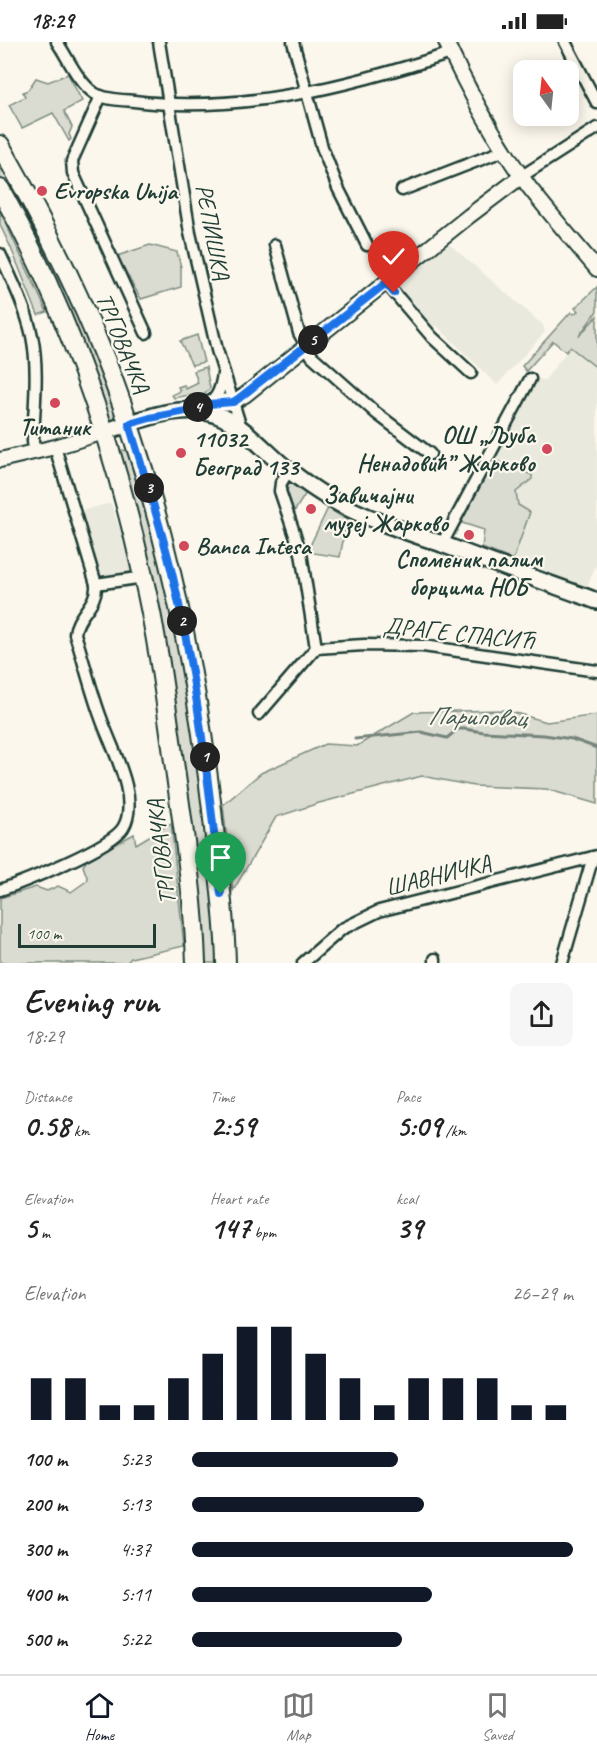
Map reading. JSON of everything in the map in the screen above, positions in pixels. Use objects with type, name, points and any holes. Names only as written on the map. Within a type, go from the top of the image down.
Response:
[{"type":"main road","name":"ТРГОВАЧКА","points":[[0,145],[40,217],[74,286],[110,370],[129,424],[172,573],[197,701],[210,792],[226,963]]},
{"type":"main road","name":"ТРГОВАЧКА","points":[[0,189],[34,255],[67,330],[104,432],[144,577],[179,797],[196,963]]},
{"type":"main road","points":[[104,432],[150,418],[207,408],[223,408],[233,402]]},
{"type":"main road","points":[[207,408],[241,428],[289,470],[320,493],[343,506],[442,544],[596,597]]},
{"type":"street","points":[[57,42],[84,83],[101,96],[170,105],[266,99],[306,93],[449,47],[505,150],[522,176],[597,269]]},
{"type":"street","name":"РЕПИШКА","points":[[159,42],[190,233],[224,371],[241,428]]},
{"type":"street","points":[[293,42],[306,93],[332,175],[368,245]]},
{"type":"street","points":[[565,42],[597,103]]},
{"type":"street","points":[[101,96],[72,161],[73,173],[146,333]]},
{"type":"street","points":[[233,402],[245,395],[522,176],[597,128]]},
{"type":"street","points":[[402,190],[505,150]]},
{"type":"street","points":[[275,245],[299,333],[305,347],[320,364],[376,413],[430,454]]},
{"type":"street","points":[[0,254],[21,302],[32,336],[35,365],[34,452]]},
{"type":"street","points":[[386,283],[426,331],[471,373]]},
{"type":"street","points":[[207,408],[219,392],[224,371]]},
{"type":"street","points":[[442,544],[530,379]]},
{"type":"street","points":[[0,460],[104,432]]},
{"type":"street","points":[[0,891],[56,867],[115,837],[124,826],[128,813],[124,781],[100,717],[75,634],[76,626],[96,596],[96,584],[55,447]]},
{"type":"street","points":[[259,714],[316,648],[301,553],[280,491],[281,483],[289,470]]},
{"type":"street","points":[[96,584],[144,577]]},
{"type":"street","name":"ДРАГЕ СПАСИЋ","points":[[316,648],[364,645],[441,648],[597,671]]},
{"type":"street","points":[[562,963],[595,857]]},
{"type":"street","name":"ШАВНИЧКА","points":[[303,963],[342,929],[379,911],[595,857]]},
{"type":"shaded area","points":[[68,74],[82,101],[64,111],[72,127],[69,134],[71,139],[69,141],[53,113],[22,128],[9,105],[25,97],[23,92],[28,90],[36,78],[48,82]]},
{"type":"shaded area","points":[[0,155],[68,284],[118,416],[116,421],[109,418],[87,356],[0,177]]},
{"type":"shaded area","points":[[0,211],[47,312],[38,315],[0,225]]},
{"type":"shaded area","points":[[449,244],[543,325],[545,332],[497,385],[436,325],[432,329],[395,286]]},
{"type":"shaded area","points":[[150,245],[177,252],[181,267],[181,287],[141,299],[117,256]]},
{"type":"shaded area","points":[[597,287],[597,311],[579,336],[597,316],[597,368],[570,347],[566,352],[553,341],[526,371],[522,366],[571,312],[574,314],[578,311],[575,308]]},
{"type":"shaded area","name":"ОШ „Љуба Ненадовић” Жарково","points":[[597,311],[597,563],[587,587],[482,548],[484,530],[459,522],[527,400],[536,379],[545,380]]},
{"type":"shaded area","points":[[197,335],[204,362],[192,365],[180,341]]},
{"type":"shaded area","points":[[206,367],[210,388],[205,394],[174,398],[172,395],[180,391],[178,387],[184,385],[186,389],[198,383],[194,371]]},
{"type":"shaded area","points":[[121,450],[129,454],[146,508],[188,681],[221,963],[201,963],[118,453]]},
{"type":"shaded area","points":[[492,460],[532,475],[532,479],[516,492],[518,505],[530,512],[513,560],[482,548],[484,530],[459,522]]},
{"type":"shaded area","points":[[289,482],[306,493],[294,512],[288,497]]},
{"type":"shaded area","points":[[111,503],[125,537],[131,569],[127,575],[100,577],[97,576],[80,511]]},
{"type":"shaded area","points":[[328,508],[347,520],[340,557],[307,552]]},
{"type":"shaded area","points":[[505,710],[547,722],[597,715],[597,804],[546,789],[474,786],[422,776],[319,803],[276,817],[233,891],[223,805],[261,773],[325,744],[357,746],[414,712]]},
{"type":"shaded area","points":[[171,823],[184,946],[131,958],[127,963],[0,963],[0,898],[36,887],[47,891],[58,886],[71,892],[88,880],[83,866],[87,860],[134,834],[136,844]]},
{"type":"waterway","name":"Париповац","points":[[355,739],[421,732],[447,738],[458,729],[464,729],[544,735],[572,739],[597,748]]},
{"type":"place","name":"Evropska Unija","points":[[42,191]]},
{"type":"place","name":"Титаник","points":[[55,403]]},
{"type":"place","name":"ОШ „Љуба Ненадовић” Жарково","points":[[547,449]]},
{"type":"place","name":"11032 Београд 133","points":[[181,453]]},
{"type":"place","name":"Завичајни музеј Жарково","points":[[311,509]]},
{"type":"place","name":"Споменик палим борцима НОБ","points":[[469,535]]},
{"type":"place","name":"Banca Intesa","points":[[184,546]]},
{"type":"route","points":[[221,894],[202,732],[182,621],[158,519],[129,424],[208,404],[233,402],[245,395],[386,283],[394,293]]}]
